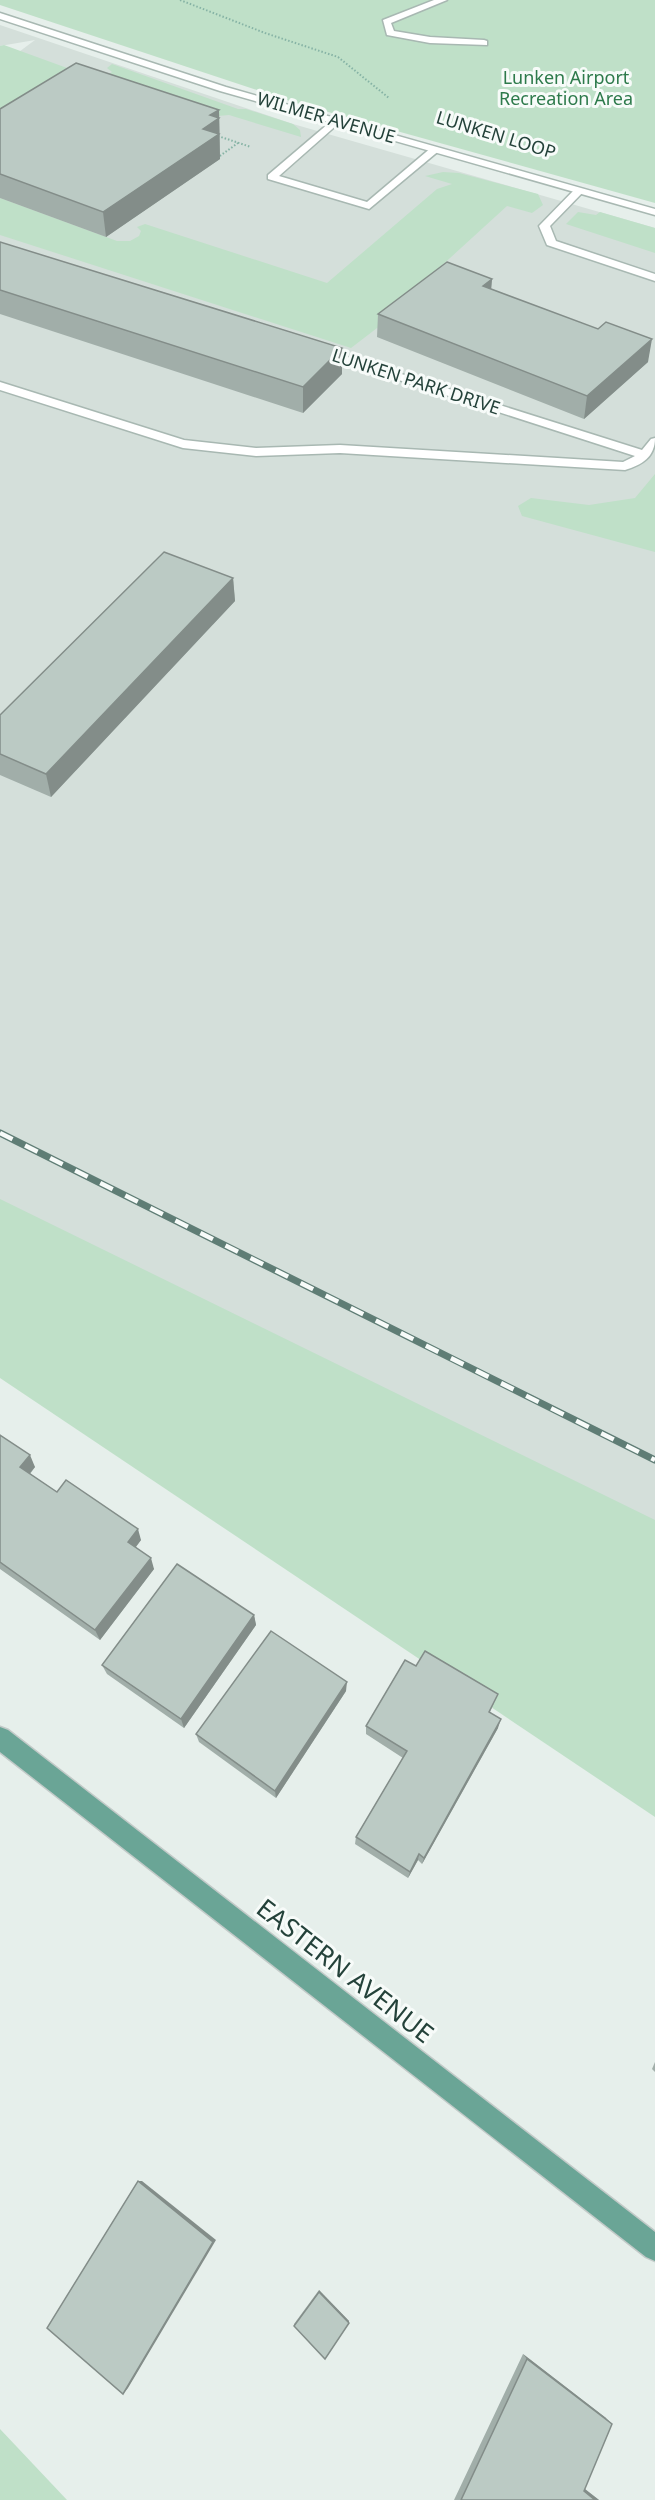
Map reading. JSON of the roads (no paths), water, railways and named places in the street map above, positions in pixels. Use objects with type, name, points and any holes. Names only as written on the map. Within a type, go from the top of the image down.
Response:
[{"type":"main road","name":"EASTERN AVENUE","points":[[0,1738],[655,2248]]},
{"type":"street","points":[[442,0],[386,22],[390,33],[430,40],[484,43]]},
{"type":"street","name":"WILMER AVENUE","points":[[0,16],[223,89],[655,212]]},
{"type":"street","points":[[335,121],[272,177],[369,206],[436,149]]},
{"type":"street","points":[[580,190],[544,226],[551,243],[655,278]]},
{"type":"street","name":"LUNKEN PARK DRIVE","points":[[305,346],[645,455]]},
{"type":"street","points":[[0,386],[194,446],[256,452],[340,448],[625,466],[645,455],[655,442]]},
{"type":"railway","points":[[0,1133],[655,1460]]},
{"type":"park label","name":"Lunken Airport Recreation Area","points":[[566,88]]}]
